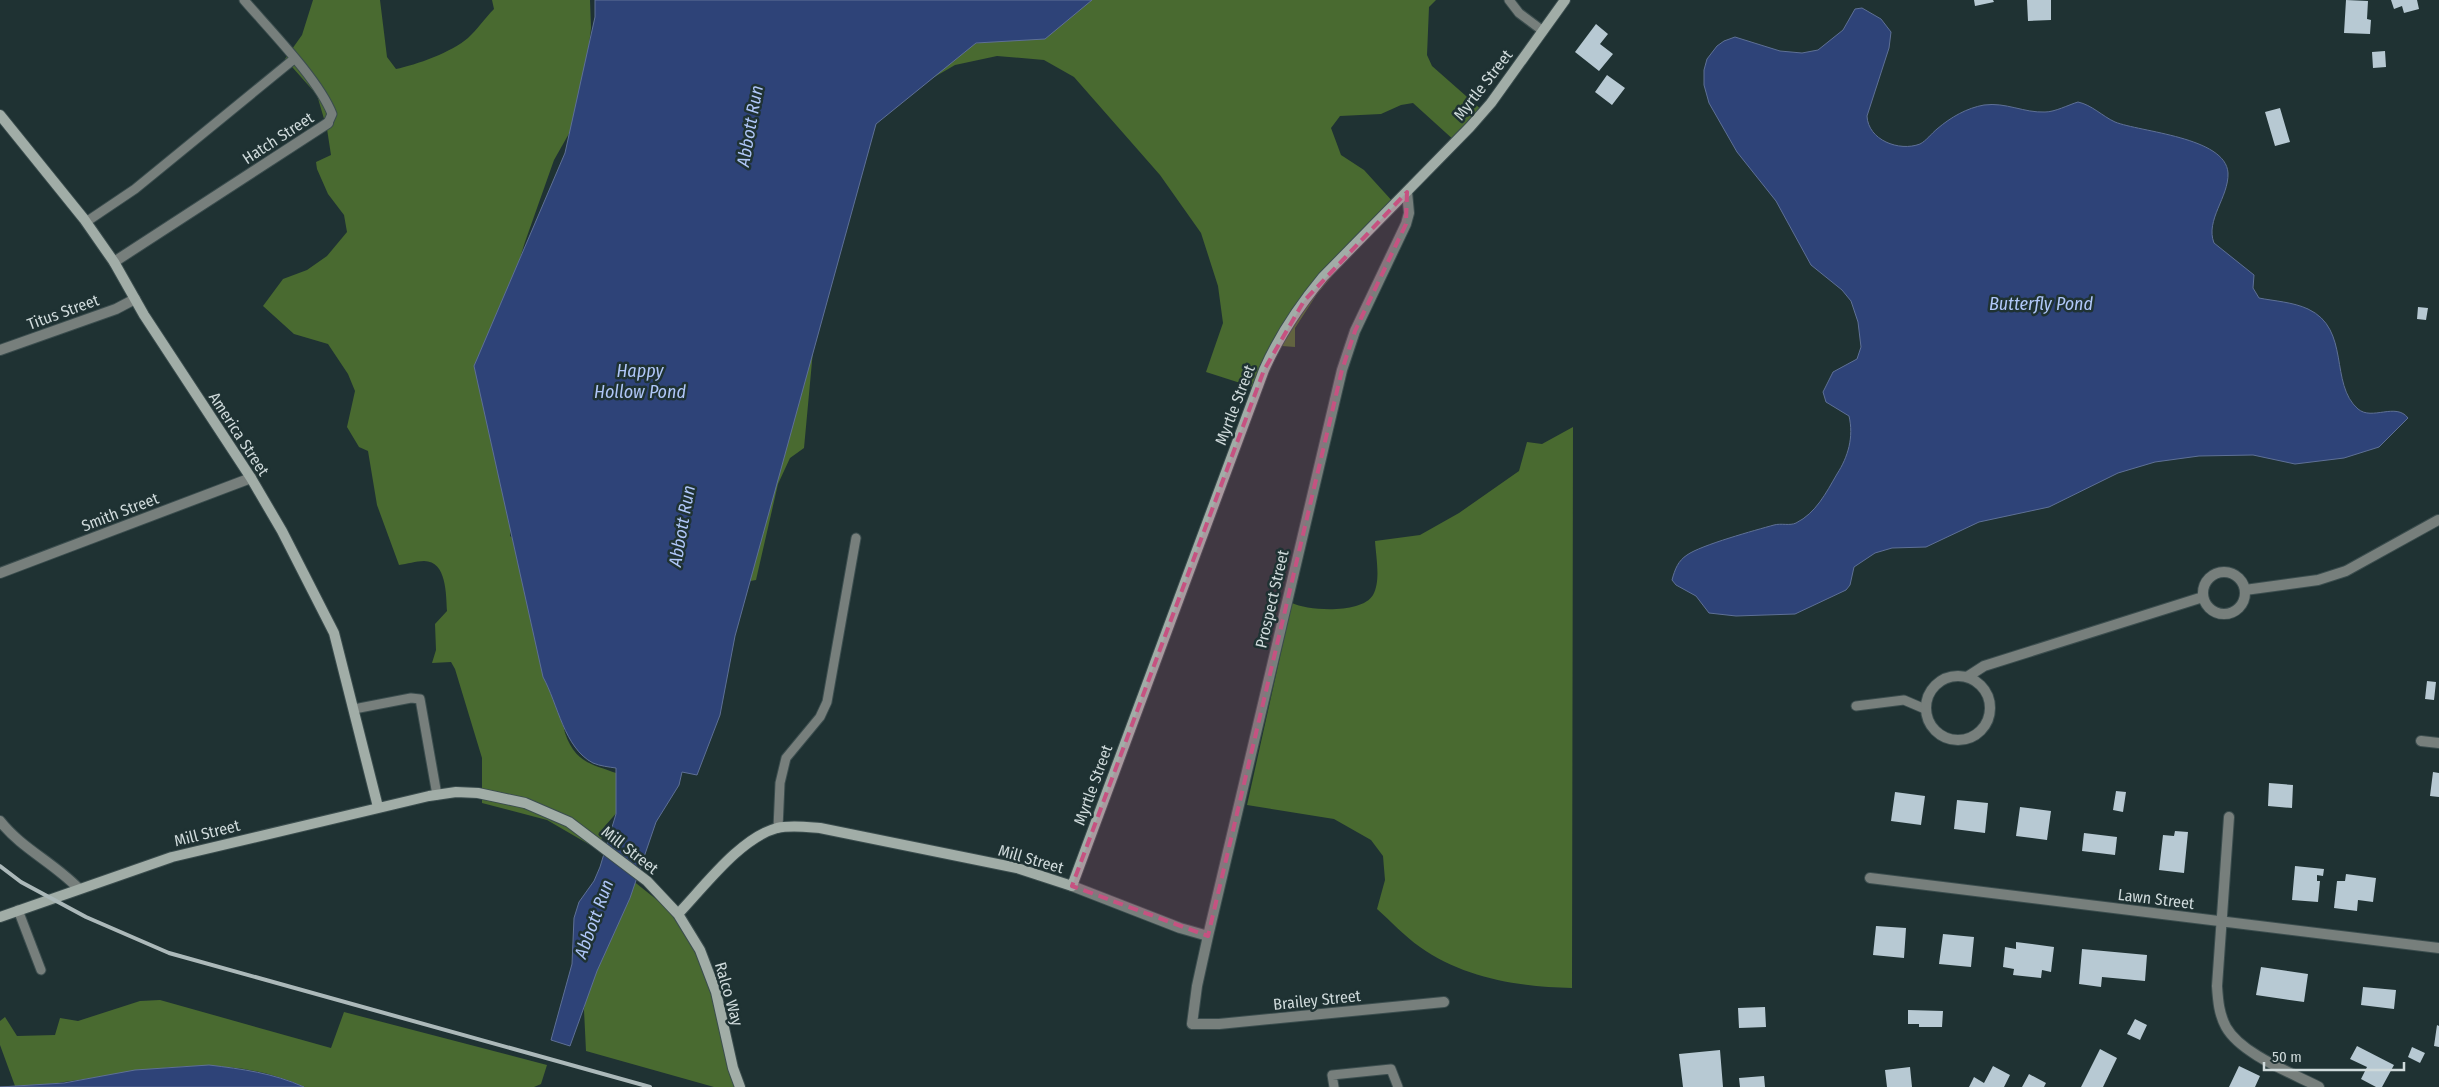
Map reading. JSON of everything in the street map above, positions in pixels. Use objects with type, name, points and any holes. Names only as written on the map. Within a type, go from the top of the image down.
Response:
[{"type":"street","name":"Myrtle Street","points":[[1072,886],[1264,370],[1275,346],[1304,301],[1323,277],[1486,109],[1565,0]]},
{"type":"street","name":"America Street","points":[[0,115],[86,222],[114,262],[135,299],[251,478],[282,531],[334,633],[378,807]]},
{"type":"street","name":"Hatch Street","points":[[114,262],[328,124]]},
{"type":"street","name":"Prospect Street","points":[[1192,1024],[1197,986],[1208,936],[1342,370],[1355,331],[1406,224],[1409,213],[1407,192]]},
{"type":"street","name":"Titus Street","points":[[0,350],[116,309],[135,299]]},
{"type":"street","name":"Smith Street","points":[[0,573],[251,478]]},
{"type":"street","points":[[2245,590],[2318,580],[2346,571],[2439,520]]},
{"type":"street","points":[[2220,572],[2234,574],[2243,583],[2245,590],[2242,604],[2237,609],[2224,614],[2210,609],[2203,597],[2203,590],[2208,578],[2220,572]]},
{"type":"street","points":[[1968,677],[1984,666],[2203,597]]},
{"type":"street","points":[[1956,676],[1968,677],[1978,682],[1985,690],[1990,701],[1988,721],[1975,736],[1960,740],[1945,738],[1929,725],[1926,709],[1929,693],[1936,684],[1945,678],[1956,676]]},
{"type":"street","points":[[2421,741],[2439,743]]},
{"type":"street","name":"Mill Street","points":[[0,917],[78,888],[196,850],[378,807],[456,792],[506,798],[549,813],[585,833],[647,881],[678,914],[740,850],[754,839],[778,828],[820,828],[1017,868],[1072,886],[1180,928],[1208,936]]},
{"type":"street","points":[[2229,817],[2218,1000],[2220,1014],[2226,1028],[2249,1050],[2319,1087]]},
{"type":"street","points":[[0,821],[10,834],[64,874],[78,888]]},
{"type":"street","name":"Lawn Street","points":[[1870,878],[2439,948]]},
{"type":"street","name":"Ralco Way","points":[[678,914],[689,930],[708,970],[732,1068],[740,1087]]},
{"type":"street","name":"Brailey Street","points":[[1192,1024],[1220,1024],[1444,1002]]},
{"type":"lane","name":"Hatch Street","points":[[244,0],[294,58],[328,104],[332,114],[328,124]]},
{"type":"lane","points":[[1510,0],[1519,13],[1543,31]]},
{"type":"lane","points":[[86,222],[135,189],[294,58]]},
{"type":"lane","points":[[778,828],[780,783],[786,758],[820,717],[827,702],[856,538]]},
{"type":"lane","points":[[354,709],[411,698],[420,700],[437,795]]},
{"type":"lane","points":[[1856,706],[1904,700],[1926,709]]},
{"type":"lane","points":[[18,910],[41,970]]},
{"type":"lane","points":[[1334,1087],[1332,1075],[1391,1069],[1398,1087]]},
{"type":"highlighted area","points":[[1407,192],[1406,224],[1355,331],[1342,370],[1208,936],[1072,886],[1264,370],[1304,301]]},
{"type":"green space","points":[[313,0],[380,0],[387,57],[396,69],[434,57],[461,43],[471,35],[494,9],[492,0],[590,0],[591,28],[587,62],[571,130],[554,160],[525,242],[496,335],[514,507],[510,536],[521,544],[565,733],[569,744],[580,757],[587,762],[621,775],[619,810],[605,826],[599,848],[597,849],[547,820],[482,803],[482,758],[455,669],[451,662],[432,663],[436,650],[435,624],[447,611],[444,580],[441,573],[432,562],[418,561],[399,565],[377,505],[368,451],[359,447],[347,427],[355,391],[348,374],[328,344],[294,334],[263,306],[283,279],[307,270],[327,256],[347,232],[344,215],[328,194],[317,169],[316,162],[331,155],[327,129],[317,95],[285,59],[302,35]]},
{"type":"green space","points":[[1073,0],[1436,0],[1429,7],[1427,55],[1432,66],[1483,111],[1456,142],[1413,103],[1401,105],[1381,114],[1340,116],[1331,128],[1341,155],[1364,170],[1394,203],[1317,294],[1295,328],[1295,347],[1282,346],[1268,366],[1259,389],[1206,372],[1223,323],[1218,286],[1201,233],[1160,175],[1074,77],[1044,60],[997,56],[955,65],[881,108],[840,214],[814,340],[804,448],[790,458],[778,484],[756,580],[745,582],[764,445],[802,281],[817,198],[839,138],[849,121],[901,63],[925,51],[938,48],[1014,38],[1050,20]]},
{"type":"green space","points":[[1573,427],[1572,988],[1532,986],[1493,979],[1437,958],[1414,943],[1377,909],[1385,880],[1383,856],[1371,840],[1334,819],[1247,805],[1292,603],[1310,608],[1334,609],[1347,608],[1367,601],[1373,595],[1377,583],[1375,541],[1420,535],[1459,513],[1519,471],[1527,442],[1542,444]]},
{"type":"green space","points":[[632,880],[671,911],[714,979],[739,1087],[714,1087],[586,1051],[584,1010],[588,980]]},
{"type":"green space","points":[[160,1000],[331,1048],[344,1012],[547,1065],[541,1084],[534,1087],[304,1087],[274,1076],[244,1069],[214,1066],[155,1069],[52,1084],[15,1086],[0,1045],[0,1021],[5,1017],[17,1036],[55,1035],[60,1018],[78,1021],[140,1001]]},
{"type":"water","name":"Happy Hollow Pond","points":[[595,0],[1092,0],[1045,39],[976,43],[876,124],[735,636],[720,715],[697,775],[682,772],[679,785],[656,822],[630,898],[597,971],[570,1046],[551,1040],[572,964],[574,918],[579,902],[594,881],[600,867],[616,814],[616,768],[593,763],[575,747],[568,736],[543,677],[474,366],[565,153],[595,17]]},
{"type":"water","name":"Butterfly Pond","points":[[1862,8],[1881,19],[1891,32],[1889,48],[1867,116],[1873,132],[1886,142],[1903,146],[1920,144],[1954,117],[1971,108],[1984,105],[1992,104],[2037,112],[2049,112],[2078,102],[2115,122],[2180,138],[2213,151],[2224,161],[2228,173],[2225,191],[2213,226],[2214,243],[2254,275],[2253,288],[2259,298],[2290,303],[2308,309],[2321,318],[2330,330],[2335,343],[2344,386],[2349,398],[2358,409],[2370,413],[2397,412],[2408,418],[2379,447],[2344,458],[2295,464],[2253,455],[2199,456],[2155,462],[2118,473],[2049,507],[1979,522],[1926,547],[1892,548],[1875,553],[1854,567],[1850,585],[1846,590],[1795,614],[1736,616],[1709,613],[1696,596],[1676,585],[1672,580],[1677,566],[1681,560],[1694,551],[1729,538],[1774,525],[1794,524],[1815,508],[1841,467],[1849,447],[1851,432],[1849,416],[1826,402],[1823,392],[1833,372],[1857,359],[1861,347],[1858,322],[1851,301],[1842,290],[1811,265],[1776,201],[1737,152],[1709,103],[1704,85],[1704,70],[1707,59],[1717,46],[1735,37],[1780,51],[1802,53],[1818,50],[1843,30],[1855,9]]},
{"type":"water","points":[[209,1065],[269,1075],[304,1087],[0,1087],[64,1083],[135,1070]]},
{"type":"building","points":[[1974,0],[1993,0],[1994,2],[1975,6]]},
{"type":"building","points":[[2027,0],[2051,0],[2051,20],[2028,21]]},
{"type":"building","points":[[2346,0],[2368,1],[2367,19],[2371,20],[2370,34],[2344,33]]},
{"type":"building","points":[[2391,0],[2417,0],[2419,9],[2404,13],[2402,6],[2394,9]]},
{"type":"building","points":[[1596,24],[1608,34],[1600,44],[1613,54],[1599,71],[1575,52]]},
{"type":"building","points":[[2385,51],[2386,67],[2373,68],[2372,52]]},
{"type":"building","points":[[1607,75],[1625,88],[1612,105],[1595,92]]},
{"type":"building","points":[[2280,108],[2290,142],[2275,146],[2265,112]]},
{"type":"building","points":[[2418,307],[2428,308],[2426,320],[2417,319]]},
{"type":"building","points":[[2427,681],[2436,682],[2434,700],[2425,699]]},
{"type":"building","points":[[2433,772],[2439,773],[2439,797],[2430,796]]},
{"type":"building","points":[[2269,783],[2293,785],[2292,808],[2268,806]]},
{"type":"building","points":[[2116,791],[2126,792],[2123,812],[2113,810]]},
{"type":"building","points":[[1895,792],[1925,796],[1921,825],[1891,821]]},
{"type":"building","points":[[1957,800],[1988,803],[1985,833],[1954,829]]},
{"type":"building","points":[[2020,807],[2051,811],[2047,840],[2016,836]]},
{"type":"building","points":[[2175,831],[2188,832],[2184,873],[2159,870],[2163,835],[2174,836]]},
{"type":"building","points":[[2084,833],[2117,837],[2115,855],[2082,851]]},
{"type":"building","points":[[2295,866],[2324,869],[2323,876],[2317,875],[2317,881],[2320,881],[2318,902],[2292,900]]},
{"type":"building","points":[[2346,874],[2376,878],[2373,902],[2358,900],[2357,911],[2334,908],[2337,881],[2345,881]]},
{"type":"building","points":[[1876,926],[1906,928],[1904,958],[1873,955]]},
{"type":"building","points":[[1943,934],[1974,937],[1971,967],[1939,964]]},
{"type":"building","points":[[2016,942],[2054,947],[2051,972],[2042,970],[2041,978],[2013,975],[2014,969],[2003,967],[2005,947],[2016,949]]},
{"type":"building","points":[[2082,949],[2147,955],[2145,981],[2102,977],[2101,987],[2079,984]]},
{"type":"building","points":[[2261,967],[2308,974],[2304,1002],[2256,995]]},
{"type":"building","points":[[2363,987],[2396,990],[2394,1009],[2361,1005]]},
{"type":"building","points":[[1765,1007],[1766,1027],[1739,1028],[1738,1008]]},
{"type":"building","points":[[1908,1010],[1943,1011],[1942,1027],[1919,1027],[1919,1024],[1908,1024]]},
{"type":"building","points":[[2135,1019],[2147,1025],[2140,1040],[2127,1034]]},
{"type":"building","points":[[2437,1025],[2439,1026],[2439,1047],[2434,1046]]},
{"type":"building","points":[[2357,1046],[2394,1065],[2382,1087],[2376,1087],[2361,1079],[2367,1067],[2350,1059]]},
{"type":"building","points":[[2412,1047],[2425,1053],[2420,1063],[2408,1057]]},
{"type":"building","points":[[2100,1049],[2117,1058],[2103,1087],[2081,1087]]},
{"type":"building","points":[[1720,1050],[1723,1087],[1683,1087],[1679,1054]]},
{"type":"building","points":[[1993,1066],[2010,1075],[2004,1087],[1969,1087],[1974,1077],[1984,1083]]},
{"type":"building","points":[[2239,1066],[2260,1076],[2255,1087],[2229,1087]]},
{"type":"building","points":[[1910,1067],[1912,1087],[1887,1087],[1885,1070]]},
{"type":"building","points":[[2029,1074],[2046,1083],[2044,1087],[2022,1087]]},
{"type":"building","points":[[1764,1076],[1765,1087],[1740,1087],[1739,1078]]},
{"type":"railway","points":[[0,866],[21,882],[86,917],[169,953],[650,1087]]},
{"type":"water label","name":"Abbott Run","points":[[750,126]]},
{"type":"water label","name":"Abbott Run","points":[[682,526]]},
{"type":"water label","name":"Abbott Run","points":[[594,919]]}]
